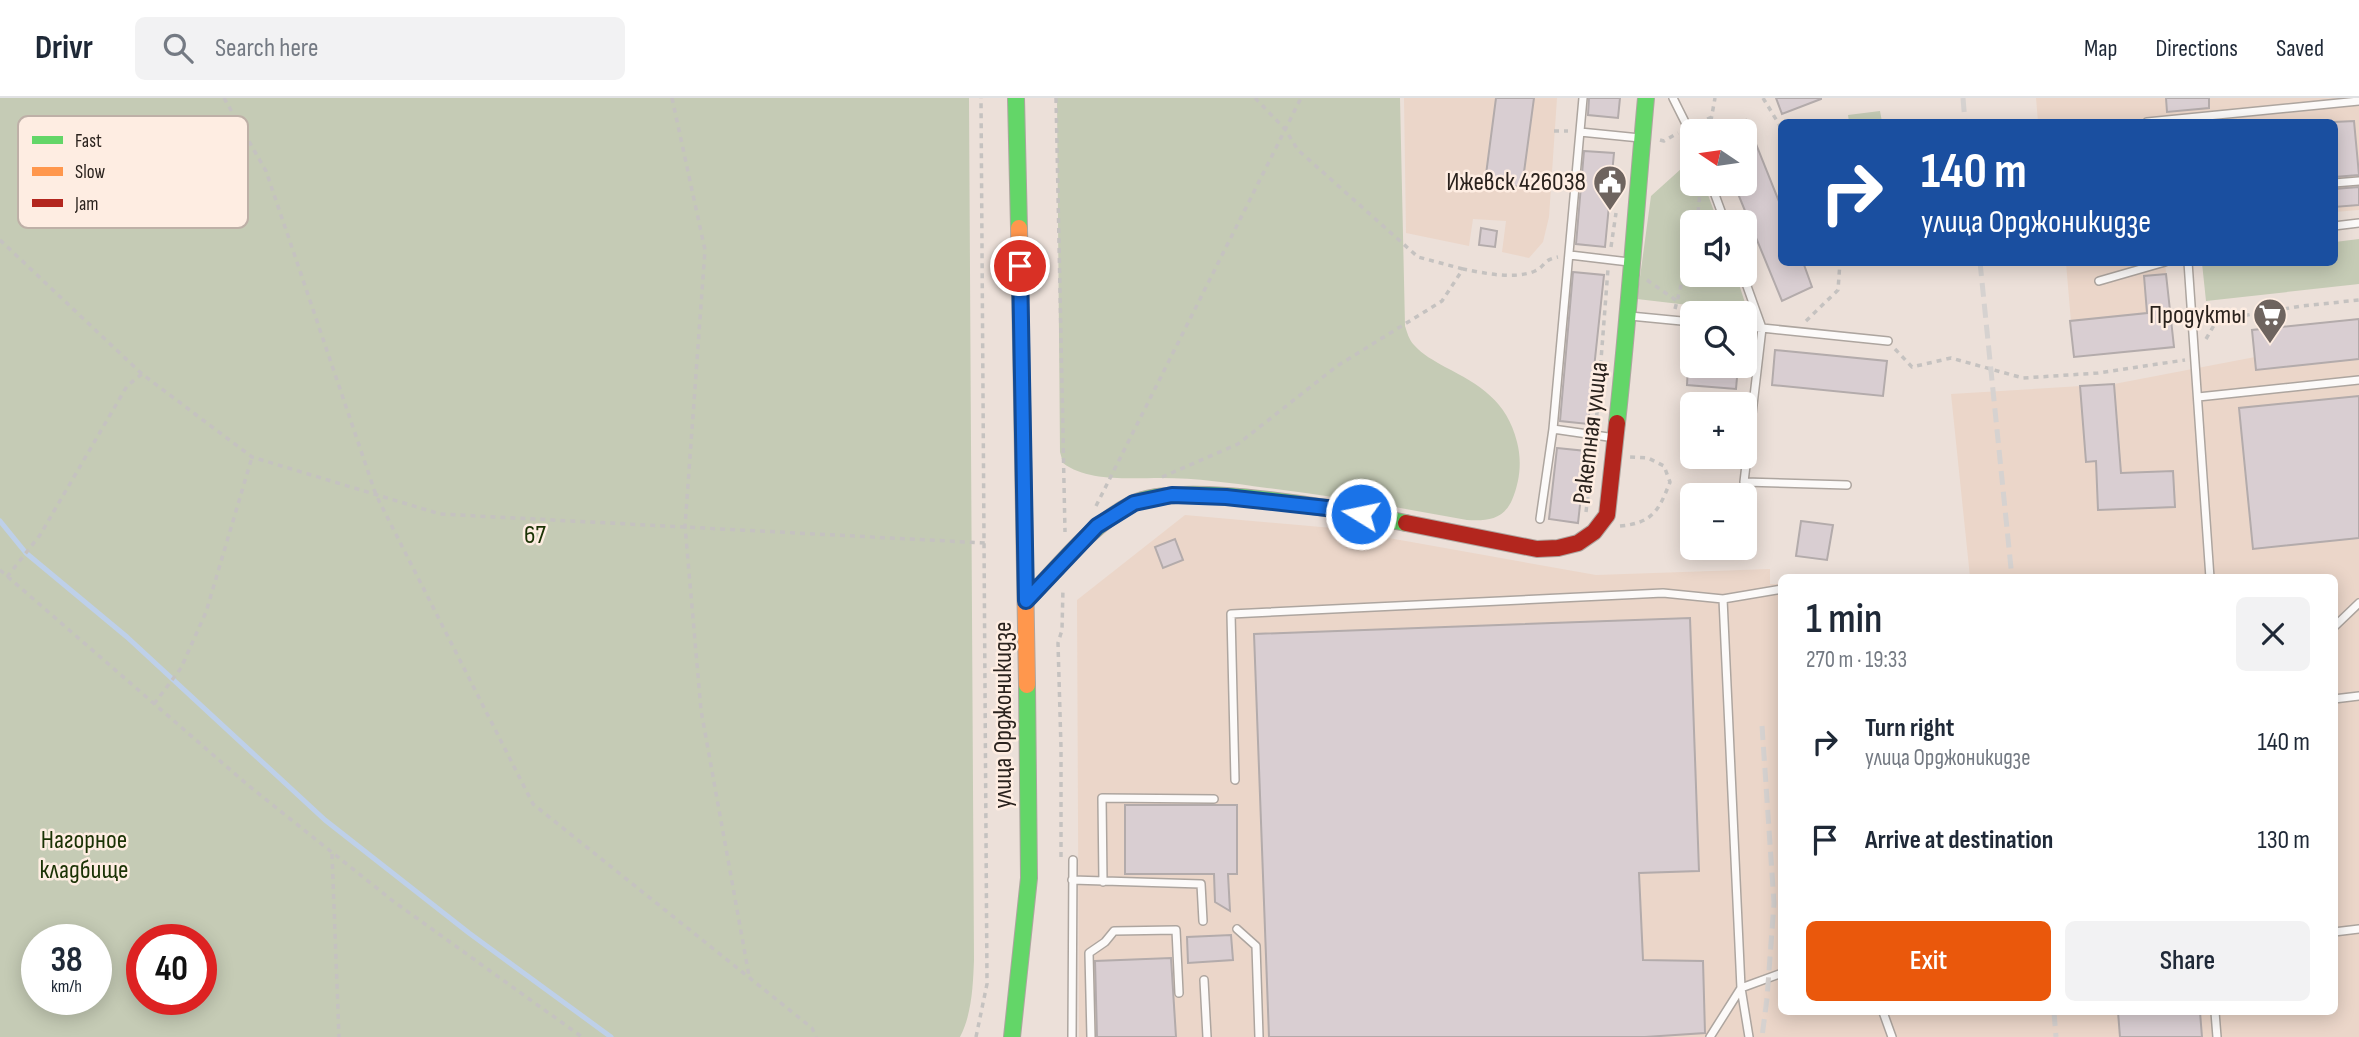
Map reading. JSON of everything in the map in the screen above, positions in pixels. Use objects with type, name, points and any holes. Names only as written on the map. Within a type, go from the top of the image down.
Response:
[{"type":"street","name":"улица Орджоникидзе","points":[[1012,1037],[1029,878],[1016,98]]},
{"type":"street","name":"Ракетная улица","points":[[1026,601],[1097,526],[1134,503],[1172,495],[1226,497],[1336,509],[1537,549],[1552,550],[1579,543],[1600,527],[1607,516],[1617,438],[1646,98]]},
{"type":"lane","points":[[1540,519],[1553,429],[1583,98]]},
{"type":"lane","points":[[1672,98],[1683,119]]},
{"type":"lane","points":[[2177,119],[2359,101]]},
{"type":"lane","points":[[1580,132],[1644,138]]},
{"type":"lane","points":[[2338,183],[2359,181]]},
{"type":"lane","points":[[2338,226],[2359,223]]},
{"type":"lane","points":[[1570,256],[1631,263]]},
{"type":"lane","points":[[2099,281],[2151,266]]},
{"type":"lane","points":[[2188,266],[2210,574]]},
{"type":"lane","points":[[1747,287],[1762,328],[1744,482],[1847,485]]},
{"type":"lane","points":[[1629,316],[1680,320]]},
{"type":"lane","points":[[1757,328],[1888,341]]},
{"type":"lane","points":[[2198,397],[2359,380]]},
{"type":"lane","points":[[1553,429],[1617,438]]},
{"type":"lane","points":[[1235,780],[1231,614],[1663,593],[1723,599],[1778,590]]},
{"type":"lane","points":[[1723,599],[1741,988],[1749,1037]]},
{"type":"lane","points":[[2338,623],[2359,603]]},
{"type":"lane","points":[[2338,698],[2359,695]]},
{"type":"lane","points":[[1103,881],[1102,798],[1214,799]]},
{"type":"lane","points":[[1072,1037],[1073,860]]},
{"type":"lane","points":[[1072,880],[1201,884],[1203,921]]},
{"type":"lane","points":[[1237,929],[1256,946],[1259,1037]]},
{"type":"lane","points":[[2338,932],[2359,929]]},
{"type":"lane","points":[[1091,1037],[1089,953],[1105,942],[1114,931],[1175,930],[1179,993]]},
{"type":"lane","points":[[1710,1037],[1741,988],[1778,974]]},
{"type":"lane","points":[[1203,980],[1207,1037]]},
{"type":"lane","points":[[1884,1015],[1892,1037]]},
{"type":"lane","points":[[2215,1015],[2217,1037]]},
{"type":"path","points":[[224,98],[234,116]]},
{"type":"path","points":[[672,98],[705,250],[685,526],[701,710],[749,978]]},
{"type":"path","points":[[976,1037],[987,984],[981,98]]},
{"type":"path","points":[[1056,98],[1066,536],[1062,630],[1058,643],[1061,858]]},
{"type":"path","points":[[1255,98],[1285,129],[1298,150],[1418,257],[1503,276],[1535,271],[1548,259]]},
{"type":"path","points":[[1091,516],[1301,98]]},
{"type":"path","points":[[1711,119],[1715,98]]},
{"type":"path","points":[[1763,98],[1778,122]]},
{"type":"path","points":[[248,139],[266,170],[376,495],[533,804],[812,1028],[816,1037]]},
{"type":"path","points":[[0,240],[142,374],[252,457],[440,514],[985,543]]},
{"type":"path","points":[[1631,263],[1651,283],[1677,301]]},
{"type":"path","points":[[1794,332],[1838,290],[1840,266]]},
{"type":"path","points":[[1159,479],[1238,444],[1337,366],[1442,301],[1463,269]]},
{"type":"path","points":[[1672,320],[1681,287]]},
{"type":"path","points":[[1888,341],[1912,368],[1951,358],[2023,378],[2098,373],[2195,358],[2217,320],[2359,300]]},
{"type":"path","points":[[7,577],[40,535],[127,386],[142,374]]},
{"type":"path","points":[[154,704],[180,668],[206,612],[252,457]]},
{"type":"path","points":[[1600,527],[1635,525],[1659,509],[1670,482],[1664,466],[1648,458],[1614,457]]},
{"type":"path","points":[[0,570],[249,786],[393,901],[582,1037]]},
{"type":"path","points":[[332,852],[339,1037]]},
{"type":"shaded area","points":[[1404,98],[1557,98],[1549,217],[1543,242],[1529,258],[1502,252],[1506,221],[1473,219],[1469,246],[1406,233]]},
{"type":"shaded area","points":[[2036,98],[2359,98],[2359,210],[2338,212],[2338,119],[2038,119]]},
{"type":"shaded area","points":[[2066,266],[2165,266],[2174,347],[2074,357]]},
{"type":"shaded area","points":[[2255,357],[2257,370],[2359,359],[2359,1037],[1079,1037],[1077,600],[1185,515],[1333,528],[1596,575],[1770,569],[1770,584],[1778,584],[1778,1015],[2338,1015],[2338,574],[1970,574],[1951,394],[2114,384]]},
{"type":"green space","name":"67","points":[[0,98],[969,98],[974,960],[972,989],[960,1037],[0,1037]]},
{"type":"green space","points":[[1057,98],[1400,98],[1405,326],[1411,341],[1421,352],[1481,388],[1499,405],[1506,416],[1517,442],[1520,464],[1515,493],[1504,512],[1494,518],[1467,520],[1343,498],[1227,483],[1097,476],[1063,463],[1060,452]]},
{"type":"green space","points":[[1880,111],[1881,119],[1849,119],[1848,115]]},
{"type":"green space","points":[[1680,170],[1680,196],[1708,196],[1714,210],[1680,210],[1680,287],[1740,287],[1744,301],[1680,301],[1680,304],[1637,299],[1651,196]]},
{"type":"green space","points":[[2359,239],[2359,284],[2206,301],[2202,266],[2338,266],[2338,242]]},
{"type":"building","points":[[1496,98],[1534,98],[1522,187],[1485,182]]},
{"type":"building","points":[[1589,98],[1620,98],[1618,118],[1588,115]]},
{"type":"building","points":[[1776,98],[1821,98],[1821,99],[1782,114]]},
{"type":"building","points":[[2166,98],[2209,98],[2209,108],[2167,112]]},
{"type":"building","points":[[2354,121],[2359,175],[2338,177],[2338,122]]},
{"type":"building","points":[[1757,146],[1778,199],[1778,266],[1804,266],[1812,287],[1782,301],[1757,240],[1757,210],[1745,210],[1739,196],[1757,196]]},
{"type":"building","points":[[1584,151],[1614,153],[1605,247],[1576,244]]},
{"type":"building","points":[[2359,187],[2359,205],[2338,207],[2338,189]]},
{"type":"building","points":[[1481,228],[1497,231],[1495,247],[1479,245]]},
{"type":"building","points":[[1573,272],[1604,275],[1588,424],[1560,421]]},
{"type":"building","points":[[2166,274],[2174,347],[2074,357],[2070,321],[2147,313],[2144,276]]},
{"type":"building","points":[[2359,319],[2359,359],[2256,370],[2252,330]]},
{"type":"building","points":[[1775,350],[1887,361],[1883,396],[1772,385]]},
{"type":"building","points":[[1687,378],[1737,378],[1736,389],[1687,385]]},
{"type":"building","points":[[2114,384],[2121,473],[2173,471],[2175,507],[2098,510],[2096,461],[2086,462],[2080,386]]},
{"type":"building","points":[[2359,396],[2359,538],[2253,549],[2239,408]]},
{"type":"building","points":[[1557,448],[1586,451],[1578,523],[1549,519]]},
{"type":"building","points":[[1801,521],[1833,525],[1827,560],[1796,556]]},
{"type":"building","points":[[1175,539],[1183,560],[1163,568],[1155,547]]},
{"type":"building","points":[[1690,618],[1699,871],[1639,873],[1643,960],[1703,961],[1705,1033],[1645,1037],[1269,1037],[1254,634]]},
{"type":"building","points":[[1125,805],[1237,805],[1237,874],[1228,874],[1230,911],[1215,902],[1214,874],[1125,874]]},
{"type":"building","points":[[1231,935],[1233,960],[1188,963],[1187,937]]},
{"type":"building","points":[[1171,958],[1176,1037],[1097,1037],[1095,961]]},
{"type":"building","points":[[2118,1015],[2200,1015],[2202,1037],[2120,1037]]},
{"type":"waterway","points":[[0,521],[26,553],[127,637],[325,820],[469,933],[611,1037]]},
{"type":"railway","points":[[1963,98],[1965,119]]},
{"type":"railway","points":[[1980,266],[2012,574]]},
{"type":"railway","points":[[1762,726],[1774,903],[1762,1037]]},
{"type":"railway","points":[[2054,1015],[2056,1037]]},
{"type":"traffic: fast","points":[[1016,98],[1019,228]]},
{"type":"traffic: fast","points":[[1617,423],[1646,98]]},
{"type":"traffic: fast","points":[[1026,601],[1088,535],[1132,504],[1156,497],[1225,496],[1266,500],[1346,511],[1406,523]]},
{"type":"traffic: fast","points":[[1012,1037],[1029,878],[1027,685]]},
{"type":"traffic: slow","points":[[1019,228],[1027,685]]},
{"type":"traffic: jam","points":[[1406,523],[1537,549],[1578,543],[1594,532],[1607,515],[1617,423]]},
{"type":"place","name":"Ижевск 426038","points":[[1610,212]]},
{"type":"place","name":"Продукты","points":[[2270,345]]},
{"type":"route","points":[[1020,266],[1026,601],[1097,526],[1134,503],[1172,495],[1226,497],[1361,514]]},
{"type":"park label","name":"Нагорное кладбище","points":[[84,855]]}]
